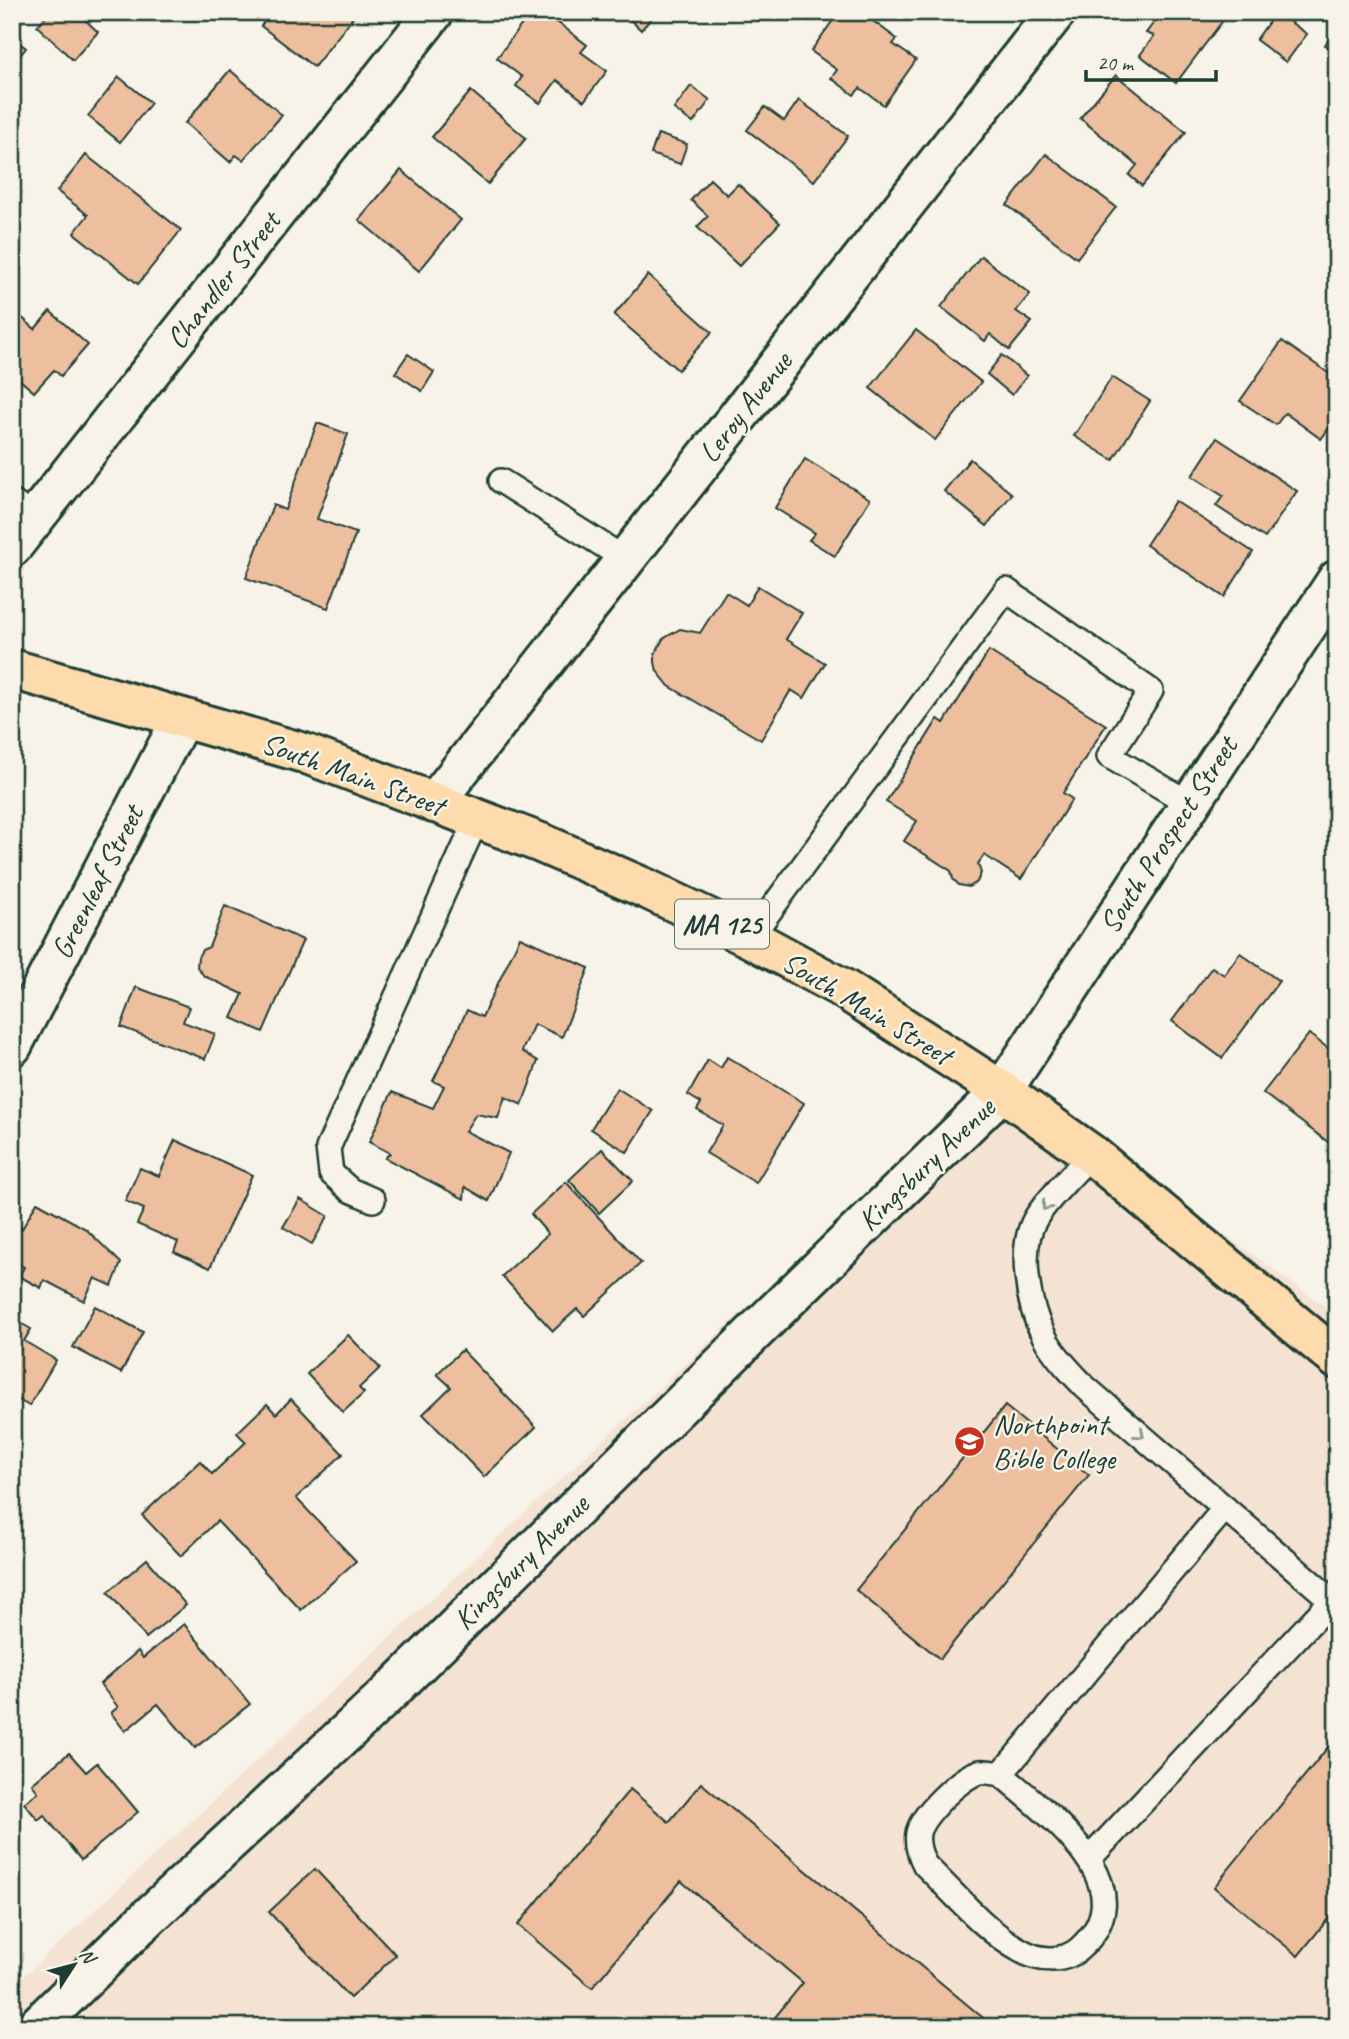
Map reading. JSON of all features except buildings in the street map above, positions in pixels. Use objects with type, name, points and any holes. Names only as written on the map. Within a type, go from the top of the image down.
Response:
[{"type":"main road","name":"South Main Street","points":[[12,669],[304,753],[588,863],[750,938],[844,989],[1002,1091],[1091,1154],[1337,1359]]},
{"type":"street","name":"Chandler Street","points":[[20,523],[433,12]]},
{"type":"street","name":"Leroy Avenue","points":[[434,803],[1056,12]]},
{"type":"street","name":"South Prospect Street","points":[[1002,1091],[1337,580]]},
{"type":"street","name":"Greenleaf Street","points":[[12,1046],[182,718]]},
{"type":"street","name":"Kingsbury Avenue","points":[[36,2027],[140,1925],[391,1691],[1002,1091]]},
{"type":"lane","points":[[501,481],[625,559]]},
{"type":"lane","points":[[750,938],[1006,590],[1151,691],[1109,755],[1189,803]]},
{"type":"lane","points":[[373,1200],[350,1190],[331,1173],[328,1148],[477,819]]},
{"type":"lane","points":[[1089,1859],[1334,1602],[1084,1387],[1044,1336],[1030,1299],[1026,1249],[1036,1217],[1091,1154]]},
{"type":"lane","points":[[1001,1774],[1224,1507]]},
{"type":"lane","points":[[980,1772],[1001,1774],[1077,1842],[1089,1859],[1102,1889],[1103,1911],[1093,1937],[1070,1956],[1047,1959],[1021,1951],[999,1936],[925,1865],[919,1854],[917,1842],[922,1823],[960,1782],[980,1772]]},
{"type":"shaded area","name":"Northpoint Bible College","points":[[999,1074],[1337,1315],[1337,2027],[12,2027],[12,1987]]},
{"type":"place","name":"Northpoint Bible College","points":[[970,1441]]}]
